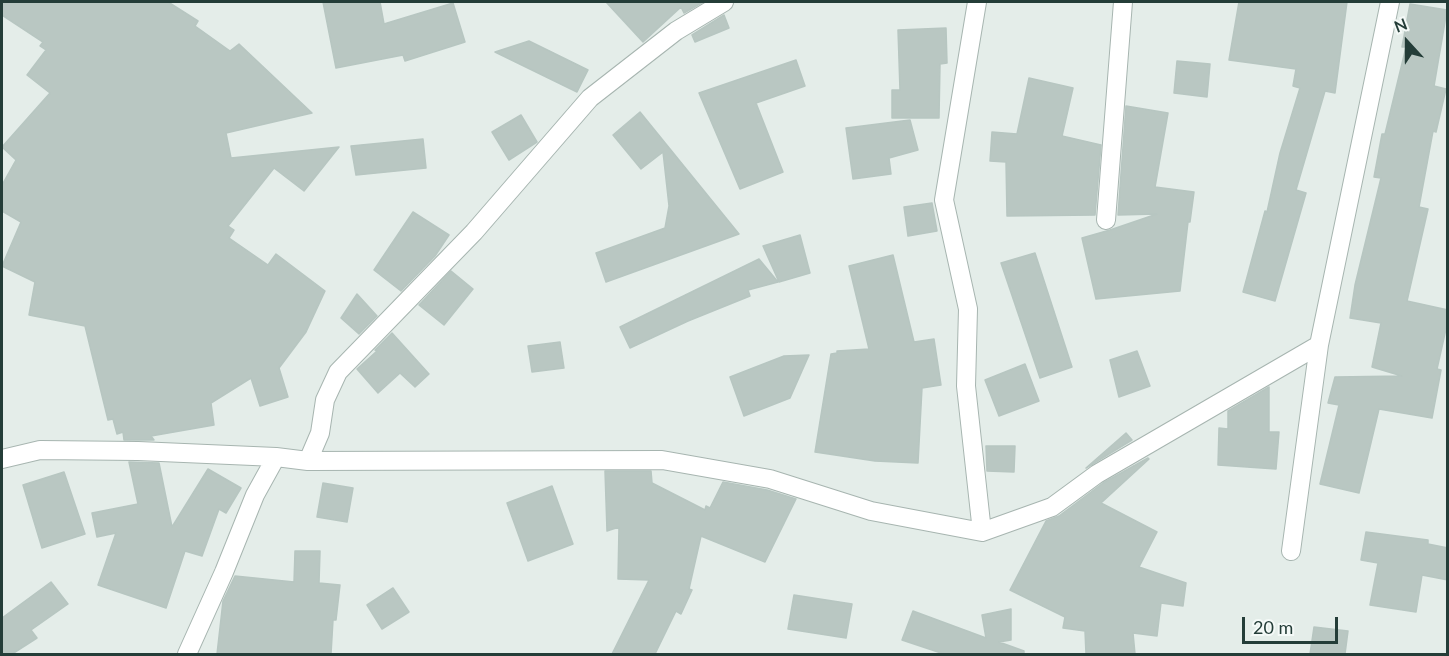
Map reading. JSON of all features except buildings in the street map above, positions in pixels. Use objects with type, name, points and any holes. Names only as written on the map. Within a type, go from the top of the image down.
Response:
[{"type":"street","points":[[308,461],[320,433],[325,400],[338,372],[474,232],[590,98],[676,31],[724,2]]},
{"type":"street","points":[[977,2],[944,200],[968,309],[966,386],[982,532]]},
{"type":"street","points":[[1106,220],[1123,2]]},
{"type":"street","points":[[1291,551],[1319,345],[1390,2]]},
{"type":"street","points":[[2,459],[40,450],[138,451],[276,457],[308,461],[662,460],[770,478],[871,512],[982,532],[1052,507],[1097,474],[1319,345]]},
{"type":"street","points":[[187,654],[255,495],[276,457]]}]
